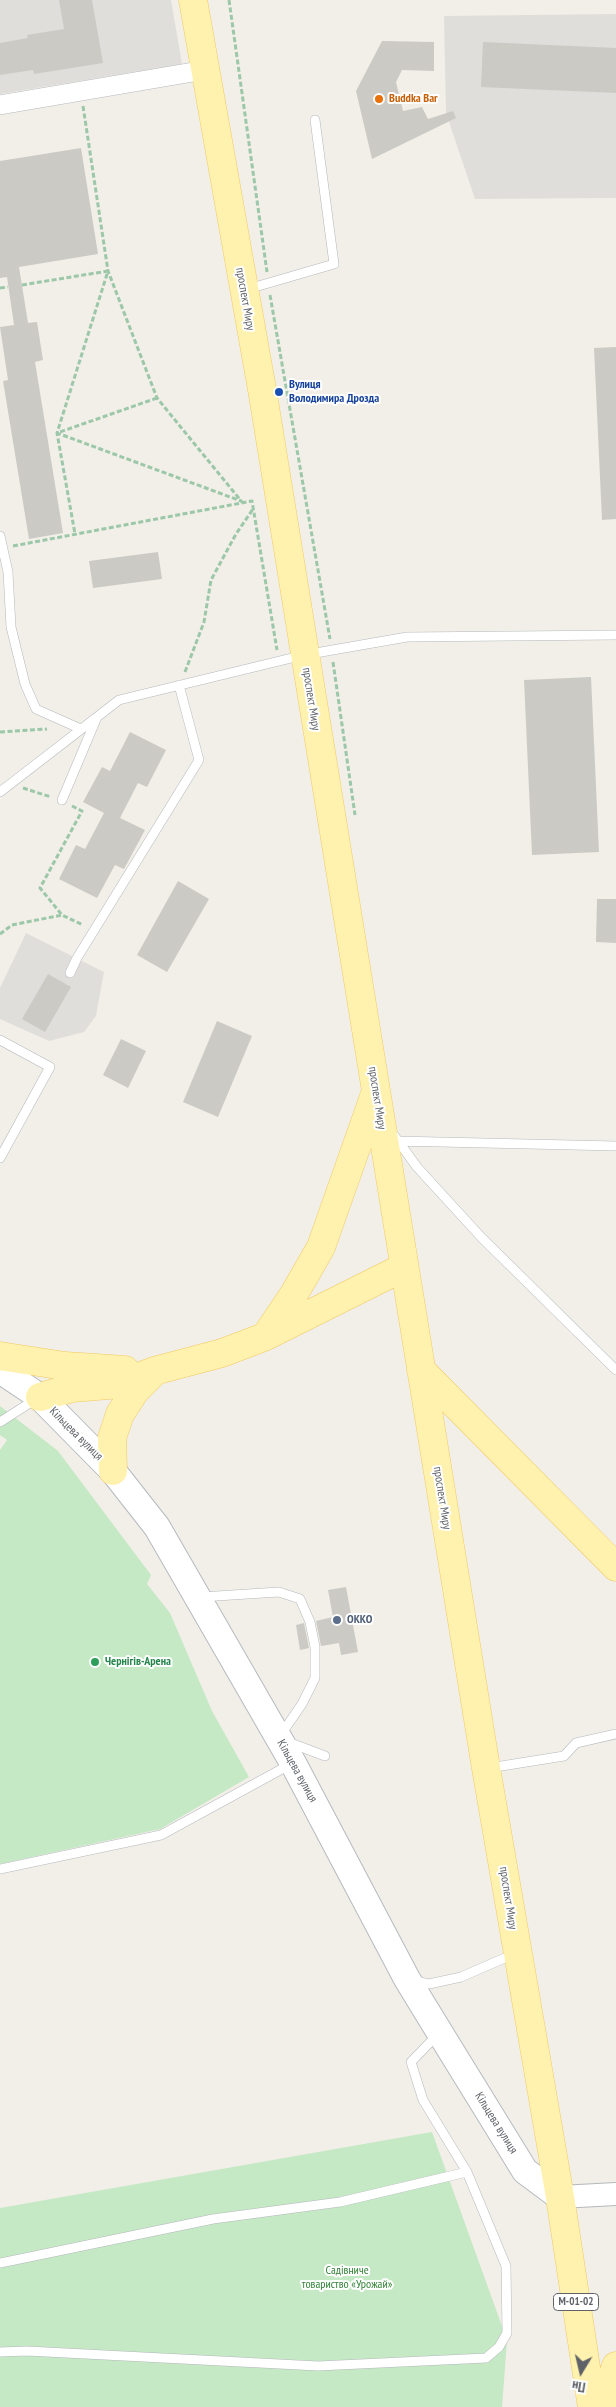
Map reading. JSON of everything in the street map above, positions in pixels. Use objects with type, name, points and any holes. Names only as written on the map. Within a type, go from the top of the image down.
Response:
[{"type":"main road","name":"проспект Миру","points":[[193,0],[205,70],[256,287],[292,658],[376,1091],[486,1768],[560,2197]]},
{"type":"main road","points":[[264,1337],[294,1294],[321,1247],[376,1091]]},
{"type":"main road","points":[[40,1397],[72,1388],[120,1384],[154,1372],[222,1353],[264,1337],[404,1267]]},
{"type":"main road","points":[[0,1356],[65,1366],[154,1372]]},
{"type":"main road","name":"Кільцева вулиця","points":[[0,1370],[40,1397],[113,1470],[157,1527],[200,1597],[293,1763],[408,1979],[440,2033],[525,2171],[560,2197]]},
{"type":"main road","points":[[421,1370],[616,1567]]},
{"type":"main road","points":[[113,1470],[112,1438],[120,1414],[135,1392],[154,1372]]},
{"type":"main road","name":"М-01-02","points":[[560,2197],[592,2407]]},
{"type":"main road","points":[[602,2407],[616,2366]]},
{"type":"street","points":[[0,105],[205,70]]},
{"type":"street","points":[[560,2197],[616,2194]]},
{"type":"lane","points":[[256,287],[334,264],[315,120]]},
{"type":"lane","points":[[0,536],[8,572],[11,627],[25,684],[36,709],[81,729]]},
{"type":"lane","points":[[0,792],[119,700],[292,658],[407,637],[616,635]]},
{"type":"lane","points":[[70,973],[199,760],[179,686]]},
{"type":"lane","points":[[62,800],[97,716]]},
{"type":"lane","points":[[0,1040],[50,1067],[0,1158]]},
{"type":"lane","points":[[376,1091],[396,1141],[417,1167],[481,1237],[616,1370]]},
{"type":"lane","points":[[396,1141],[616,1146]]},
{"type":"lane","points":[[0,1422],[40,1397]]},
{"type":"lane","points":[[200,1597],[279,1592],[300,1599],[310,1622],[316,1647],[315,1678],[302,1704],[278,1738],[325,1756]]},
{"type":"lane","points":[[486,1768],[564,1756],[576,1743],[616,1734]]},
{"type":"lane","points":[[0,1870],[161,1835],[293,1763]]},
{"type":"lane","points":[[408,1979],[429,1984],[461,1977],[517,1952]]},
{"type":"lane","points":[[0,2352],[27,2350],[318,2366],[486,2358],[499,2347],[507,2333],[506,2266],[467,2172],[423,2100],[411,2062],[440,2033]]},
{"type":"lane","points":[[0,2263],[213,2219],[340,2202],[467,2172]]},
{"type":"path","points":[[229,0],[256,287],[332,650]]},
{"type":"path","points":[[81,91],[108,271],[156,398],[242,502]]},
{"type":"path","points":[[22,285],[108,271]]},
{"type":"path","points":[[75,534],[57,433],[108,271]]},
{"type":"path","points":[[0,288],[8,287]]},
{"type":"path","points":[[57,433],[156,398]]},
{"type":"path","points":[[57,433],[242,502]]},
{"type":"path","points":[[2,548],[252,501],[292,658]]},
{"type":"path","points":[[179,686],[204,622],[211,580],[236,534],[253,509]]},
{"type":"path","points":[[0,732],[30,728],[81,729]]},
{"type":"path","points":[[11,784],[62,800],[82,810],[40,888],[62,915],[95,931]]},
{"type":"path","points":[[0,934],[12,925],[62,915]]},
{"type":"shaded area","points":[[0,0],[171,0],[182,64],[0,94]]},
{"type":"shaded area","points":[[616,14],[616,198],[475,199],[446,113],[444,16]]},
{"type":"shaded area","points":[[26,933],[104,972],[96,1016],[84,1032],[49,1041],[0,1019],[0,988]]},
{"type":"green space","name":"Чернігів-Арена","points":[[0,1406],[58,1451],[151,1575],[147,1584],[170,1613],[212,1711],[249,1777],[160,1829],[0,1864],[0,1450],[7,1440],[0,1435]]},
{"type":"green space","name":"Садівниче товариство «Урожай»","points":[[432,2132],[507,2340],[502,2407],[0,2407],[0,2208]]},
{"type":"building","points":[[59,0],[92,0],[103,63],[34,74],[33,70],[0,75],[0,43],[28,38],[27,35],[64,29]]},
{"type":"building","name":"Buddka Bar","points":[[382,41],[434,42],[434,71],[402,70],[396,82],[403,111],[422,107],[428,119],[453,111],[456,118],[372,159],[356,91]]},
{"type":"building","points":[[483,42],[616,48],[616,93],[481,87]]},
{"type":"building","points":[[81,148],[98,254],[19,267],[28,323],[37,322],[43,360],[35,362],[63,533],[29,539],[3,381],[8,380],[0,327],[14,325],[7,277],[0,278],[0,161]]},
{"type":"building","points":[[616,347],[616,519],[602,520],[594,348]]},
{"type":"building","points":[[158,552],[162,579],[93,588],[89,561]]},
{"type":"building","points":[[591,677],[599,852],[532,855],[524,680]]},
{"type":"building","points":[[130,732],[166,750],[147,787],[138,783],[120,818],[145,830],[124,869],[115,865],[97,898],[59,879],[76,845],[85,849],[104,813],[83,802],[102,767],[110,771]]},
{"type":"building","points":[[178,881],[209,899],[167,972],[137,955]]},
{"type":"building","points":[[597,899],[616,899],[616,943],[596,942]]},
{"type":"building","points":[[48,974],[71,987],[45,1032],[22,1019]]},
{"type":"building","points":[[217,1021],[252,1036],[218,1117],[183,1102]]},
{"type":"building","points":[[121,1039],[146,1051],[128,1088],[103,1075]]},
{"type":"building","name":"ОККО","points":[[346,1587],[358,1652],[341,1655],[339,1643],[321,1646],[316,1621],[333,1617],[328,1590]]},
{"type":"building","points":[[304,1623],[309,1648],[300,1650],[296,1625]]},
{"type":"place","name":"Buddka Bar","points":[[379,99]]},
{"type":"place","name":"Вулиця Володимира Дрозда","points":[[279,392]]},
{"type":"place","name":"ОККО","points":[[337,1620]]},
{"type":"place","name":"Чернігів-Арена","points":[[95,1662]]}]
